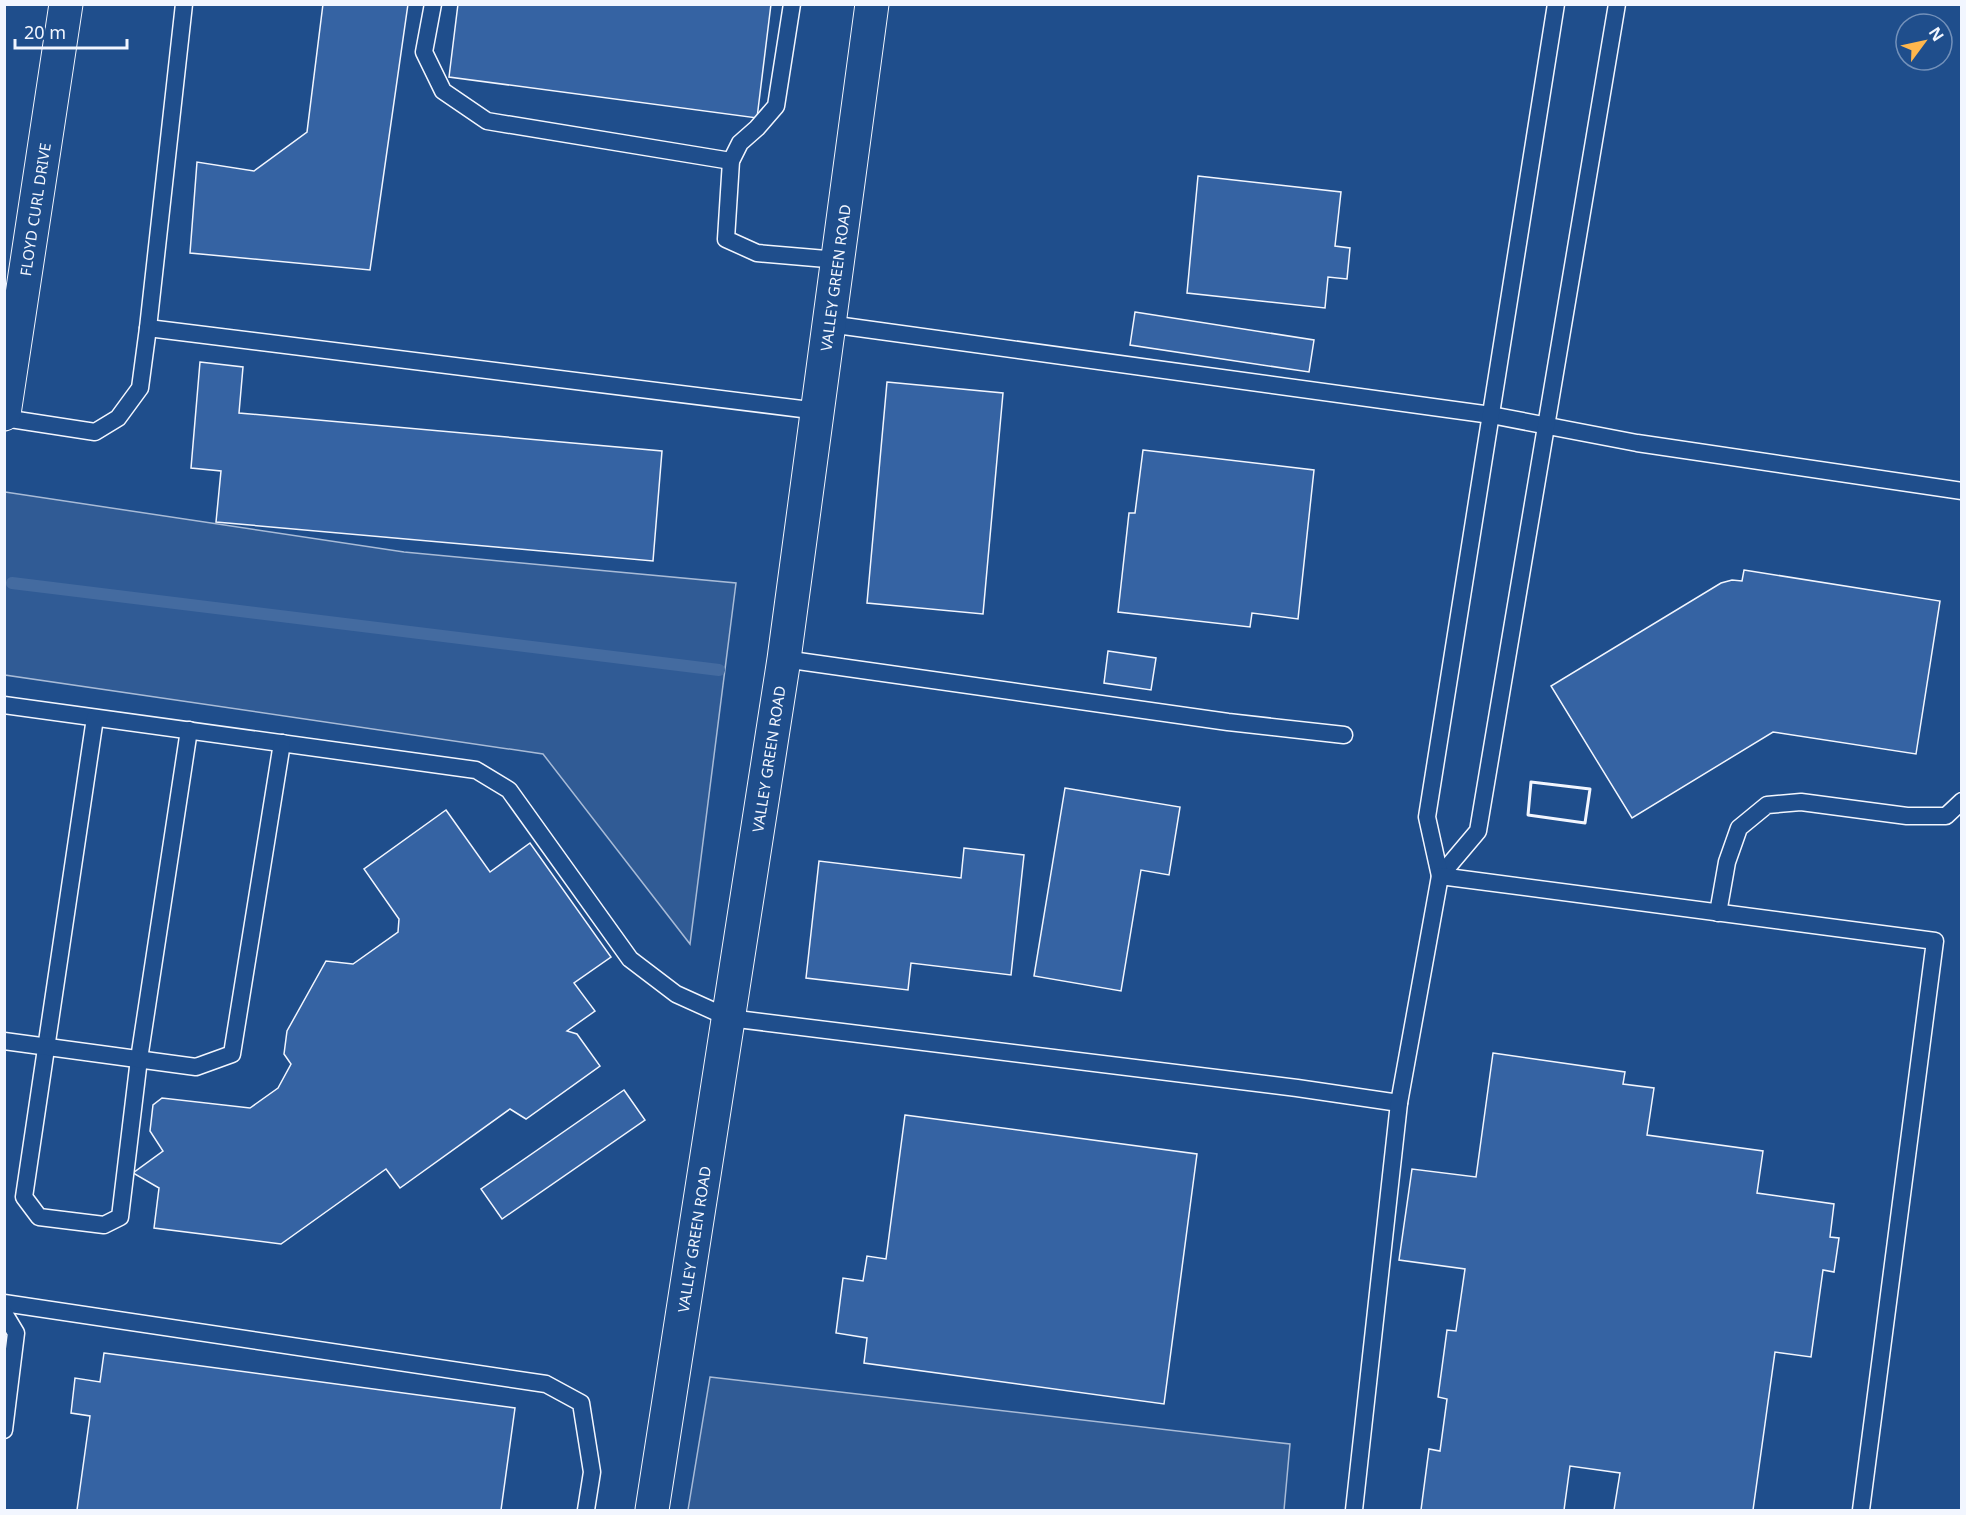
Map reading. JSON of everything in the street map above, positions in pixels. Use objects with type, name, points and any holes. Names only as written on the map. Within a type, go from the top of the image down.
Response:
[{"type":"street","name":"FLOYD CURL DRIVE","points":[[4,416],[66,4]]},
{"type":"street","name":"VALLEY GREEN ROAD","points":[[652,1510],[784,659],[872,4]]},
{"type":"lane","points":[[4,416],[95,432],[118,418],[140,388],[184,4]]},
{"type":"lane","points":[[434,4],[424,52],[443,91],[487,121],[731,161]]},
{"type":"lane","points":[[792,4],[776,106],[740,143],[731,161],[726,239],[757,253],[838,260]]},
{"type":"lane","points":[[1354,1510],[1399,1103],[1440,876],[1426,817],[1556,4]]},
{"type":"lane","points":[[1440,876],[1478,831],[1617,4]]},
{"type":"lane","points":[[829,324],[1491,415],[1637,443],[1962,491]]},
{"type":"lane","points":[[148,328],[818,411]]},
{"type":"lane","points":[[784,659],[1228,722],[1344,735]]},
{"type":"lane","points":[[4,705],[476,770],[509,790],[630,959],[676,994],[729,1018],[1297,1088],[1399,1103]]},
{"type":"lane","points":[[94,718],[24,1197],[39,1216],[104,1225],[120,1217],[139,1059],[189,730]]},
{"type":"lane","points":[[4,1041],[196,1067],[232,1054],[282,743]]},
{"type":"lane","points":[[1718,913],[1727,862],[1739,828],[1767,805],[1801,802],[1907,816],[1946,816],[1962,801]]},
{"type":"lane","points":[[1440,876],[1935,941],[1861,1510]]},
{"type":"lane","points":[[4,1303],[546,1384],[580,1403],[592,1472],[586,1510]]},
{"type":"lane","points":[[4,1313],[16,1333],[4,1430]]},
{"type":"shaded area","points":[[5,492],[404,552],[736,583],[690,944],[543,754],[5,675]]},
{"type":"shaded area","points":[[710,1377],[1290,1444],[1284,1510],[688,1510]]},
{"type":"building","points":[[323,4],[408,4],[370,270],[190,253],[197,162],[254,171],[307,132]]},
{"type":"building","points":[[458,4],[771,4],[757,118],[449,77]]},
{"type":"building","points":[[1198,176],[1341,192],[1335,246],[1350,248],[1347,279],[1328,277],[1325,308],[1187,293]]},
{"type":"building","points":[[1135,312],[1314,340],[1309,372],[1130,345]]},
{"type":"building","points":[[200,362],[243,367],[239,413],[662,451],[653,561],[216,522],[221,471],[191,468]]},
{"type":"building","points":[[887,382],[1003,393],[983,614],[867,603]]},
{"type":"building","points":[[1143,450],[1314,470],[1298,619],[1252,613],[1250,627],[1118,612],[1129,513],[1135,513]]},
{"type":"building","points":[[1744,570],[1940,601],[1916,754],[1773,732],[1632,818],[1551,686],[1721,583],[1732,580],[1742,581]]},
{"type":"building","points":[[1108,651],[1156,658],[1151,690],[1104,683]]},
{"type":"building","points":[[1065,788],[1180,807],[1169,875],[1141,870],[1121,991],[1034,976]]},
{"type":"building","points":[[446,810],[490,872],[530,843],[611,957],[574,983],[595,1011],[567,1031],[577,1034],[600,1066],[526,1119],[510,1109],[400,1188],[386,1169],[281,1244],[154,1228],[159,1188],[133,1173],[163,1151],[150,1131],[153,1105],[162,1098],[250,1108],[278,1088],[291,1064],[284,1054],[287,1031],[326,961],[353,964],[398,932],[399,919],[364,869]]},
{"type":"building","points":[[964,848],[1024,855],[1011,975],[911,963],[908,990],[806,978],[819,861],[961,878]]},
{"type":"building","points":[[1493,1053],[1625,1072],[1623,1084],[1654,1088],[1647,1135],[1763,1151],[1757,1193],[1834,1204],[1830,1237],[1839,1238],[1834,1272],[1823,1270],[1811,1357],[1775,1352],[1753,1510],[1614,1510],[1620,1473],[1570,1466],[1564,1510],[1421,1510],[1429,1449],[1440,1451],[1447,1399],[1438,1397],[1447,1330],[1456,1331],[1465,1269],[1399,1260],[1412,1169],[1476,1177]]},
{"type":"building","points":[[624,1090],[645,1120],[502,1219],[481,1189]]},
{"type":"building","points":[[905,1115],[1197,1154],[1164,1404],[864,1363],[867,1338],[836,1333],[843,1278],[863,1281],[867,1256],[886,1259]]},
{"type":"building","points":[[104,1353],[515,1408],[501,1510],[77,1510],[90,1416],[71,1413],[75,1378],[100,1382]]},
{"type":"waterway","points":[[12,583],[719,670]]},
{"type":"wall","points":[[1531,782],[1590,789],[1585,823],[1528,815],[1531,782]]}]
